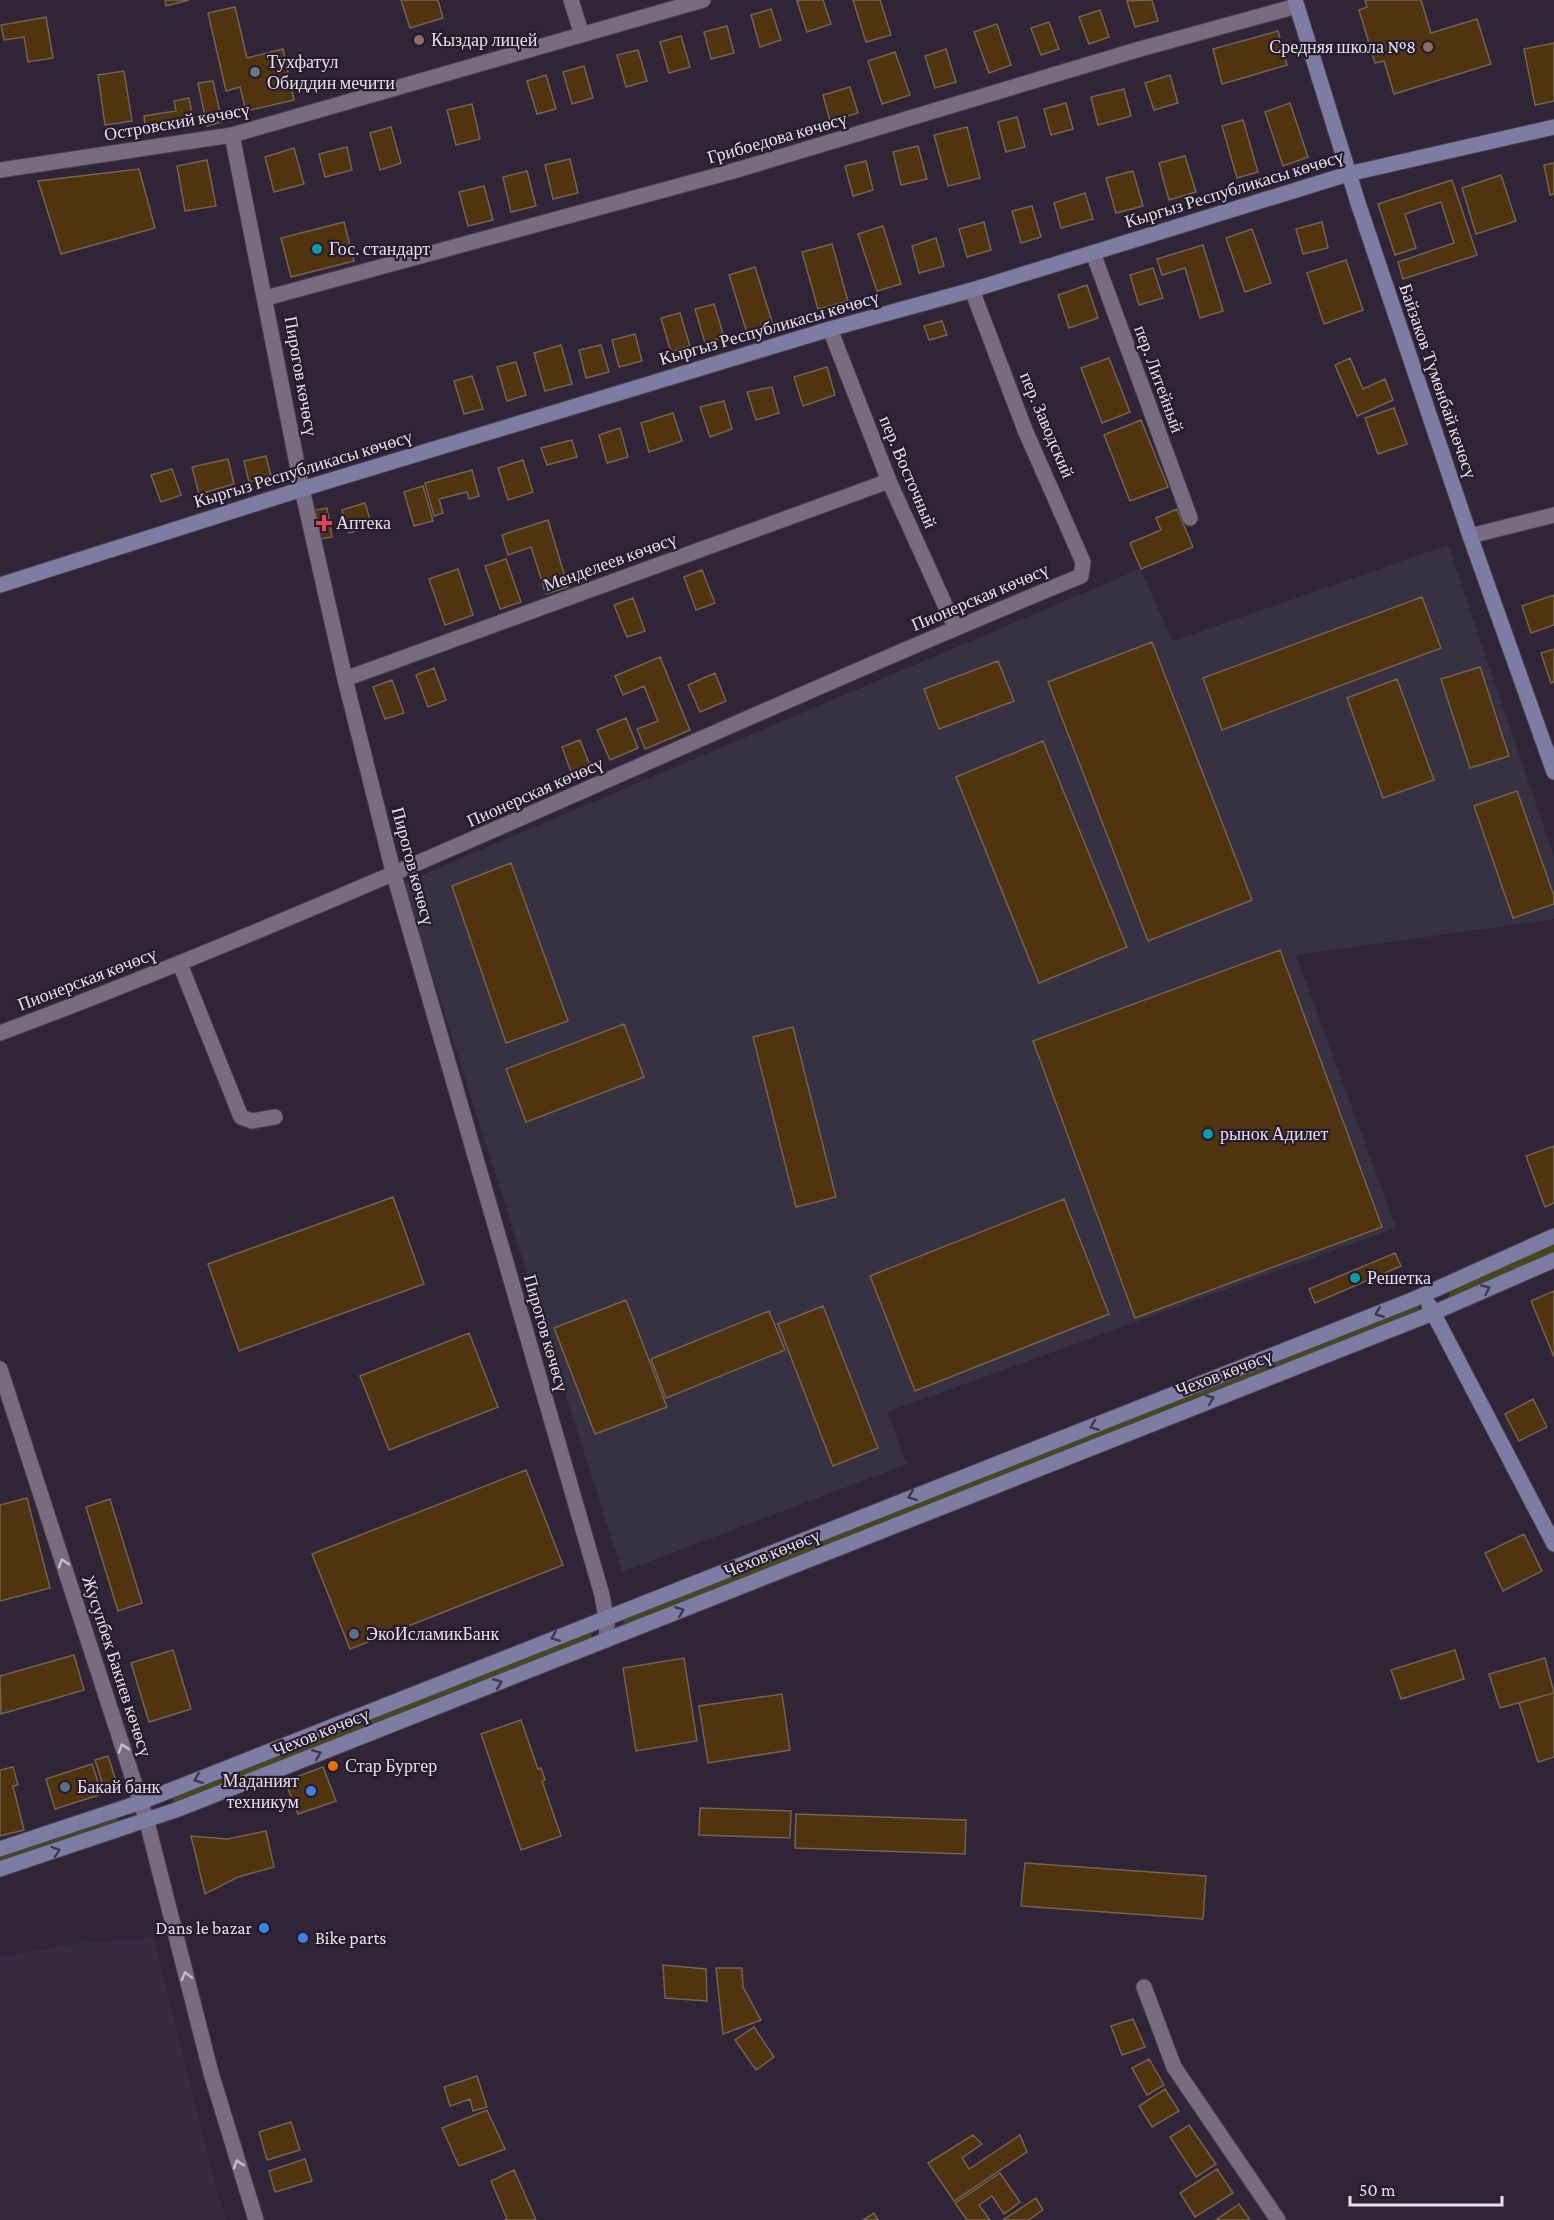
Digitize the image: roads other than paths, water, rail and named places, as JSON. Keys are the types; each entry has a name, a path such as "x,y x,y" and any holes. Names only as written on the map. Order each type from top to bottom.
{"street":[{"path":"571,0 582,35"},
{"name":"Островский көчөсү","path":"0,170 232,135 703,0"},
{"name":"Байзаков Түмөнбай көчөсү","path":"1296,3 1348,174 1470,536 1554,772"},
{"name":"Грибоедова көчөсү","path":"266,298 730,172 1296,3"},
{"name":"Кыргыз Республикасы көчөсү","path":"0,585 302,489 830,329 972,290 1348,174 1554,127"},
{"name":"Пирогов көчөсү","path":"232,135 302,489 345,679 394,875 602,1595 618,1612"},
{"name":"пер. Литейный","path":"1093,253 1190,518"},
{"name":"пер. Заводский","path":"972,290 1025,430 1083,562 1081,576"},
{"name":"пер. Восточный","path":"830,329 889,481 955,627"},
{"name":"Менделеев көчөсү","path":"345,679 889,481"},
{"path":"1470,536 1554,515"},
{"name":"Пионерская көчөсү","path":"0,1033 180,964 394,875 955,627 1081,576"},
{"path":"180,964 242,1118 252,1121 275,1117"},
{"name":"Чехов көчөсү","path":"0,1849 170,1791 1433,1290 1554,1236"},
{"name":"Чехов көчөсү","path":"0,1869 147,1822 1432,1313 1554,1260"},
{"path":"1433,1290 1429,1301 1432,1313 1554,1544"},
{"name":"Жусупбек Бакиев көчөсү","path":"0,1370 141,1802 211,2073 256,2220"},
{"path":"602,1595 606,1604 619,1608 614,1625 622,1631 629,1631"},
{"path":"599,1642 618,1612"},
{"path":"586,1625 600,1630 599,1642"},
{"path":"170,1791 165,1805 176,1810"},
{"path":"120,1809 127,1810 132,1816 129,1827"},
{"path":"1144,1987 1174,2067 1278,2220"}],"place":[{"name":"Кыздар лицей","path":"419,40"},
{"name":"Средняя школа №8","path":"1428,47"},
{"name":"Тухфатул Обиддин мечити","path":"255,72"},
{"name":"Гос. стандарт","path":"317,249"},
{"name":"Аптека","path":"324,523"},
{"name":"рынок Адилет","path":"1208,1134"},
{"name":"Решетка","path":"1355,1278"},
{"name":"ЭкоИсламикБанк","path":"354,1634"},
{"name":"Стар Бургер","path":"333,1766"},
{"name":"Бакай банк","path":"65,1787"},
{"name":"Маданият техникум","path":"311,1791"},
{"name":"Dans le bazar","path":"264,1928"},
{"name":"Bike parts","path":"303,1938"}]}
